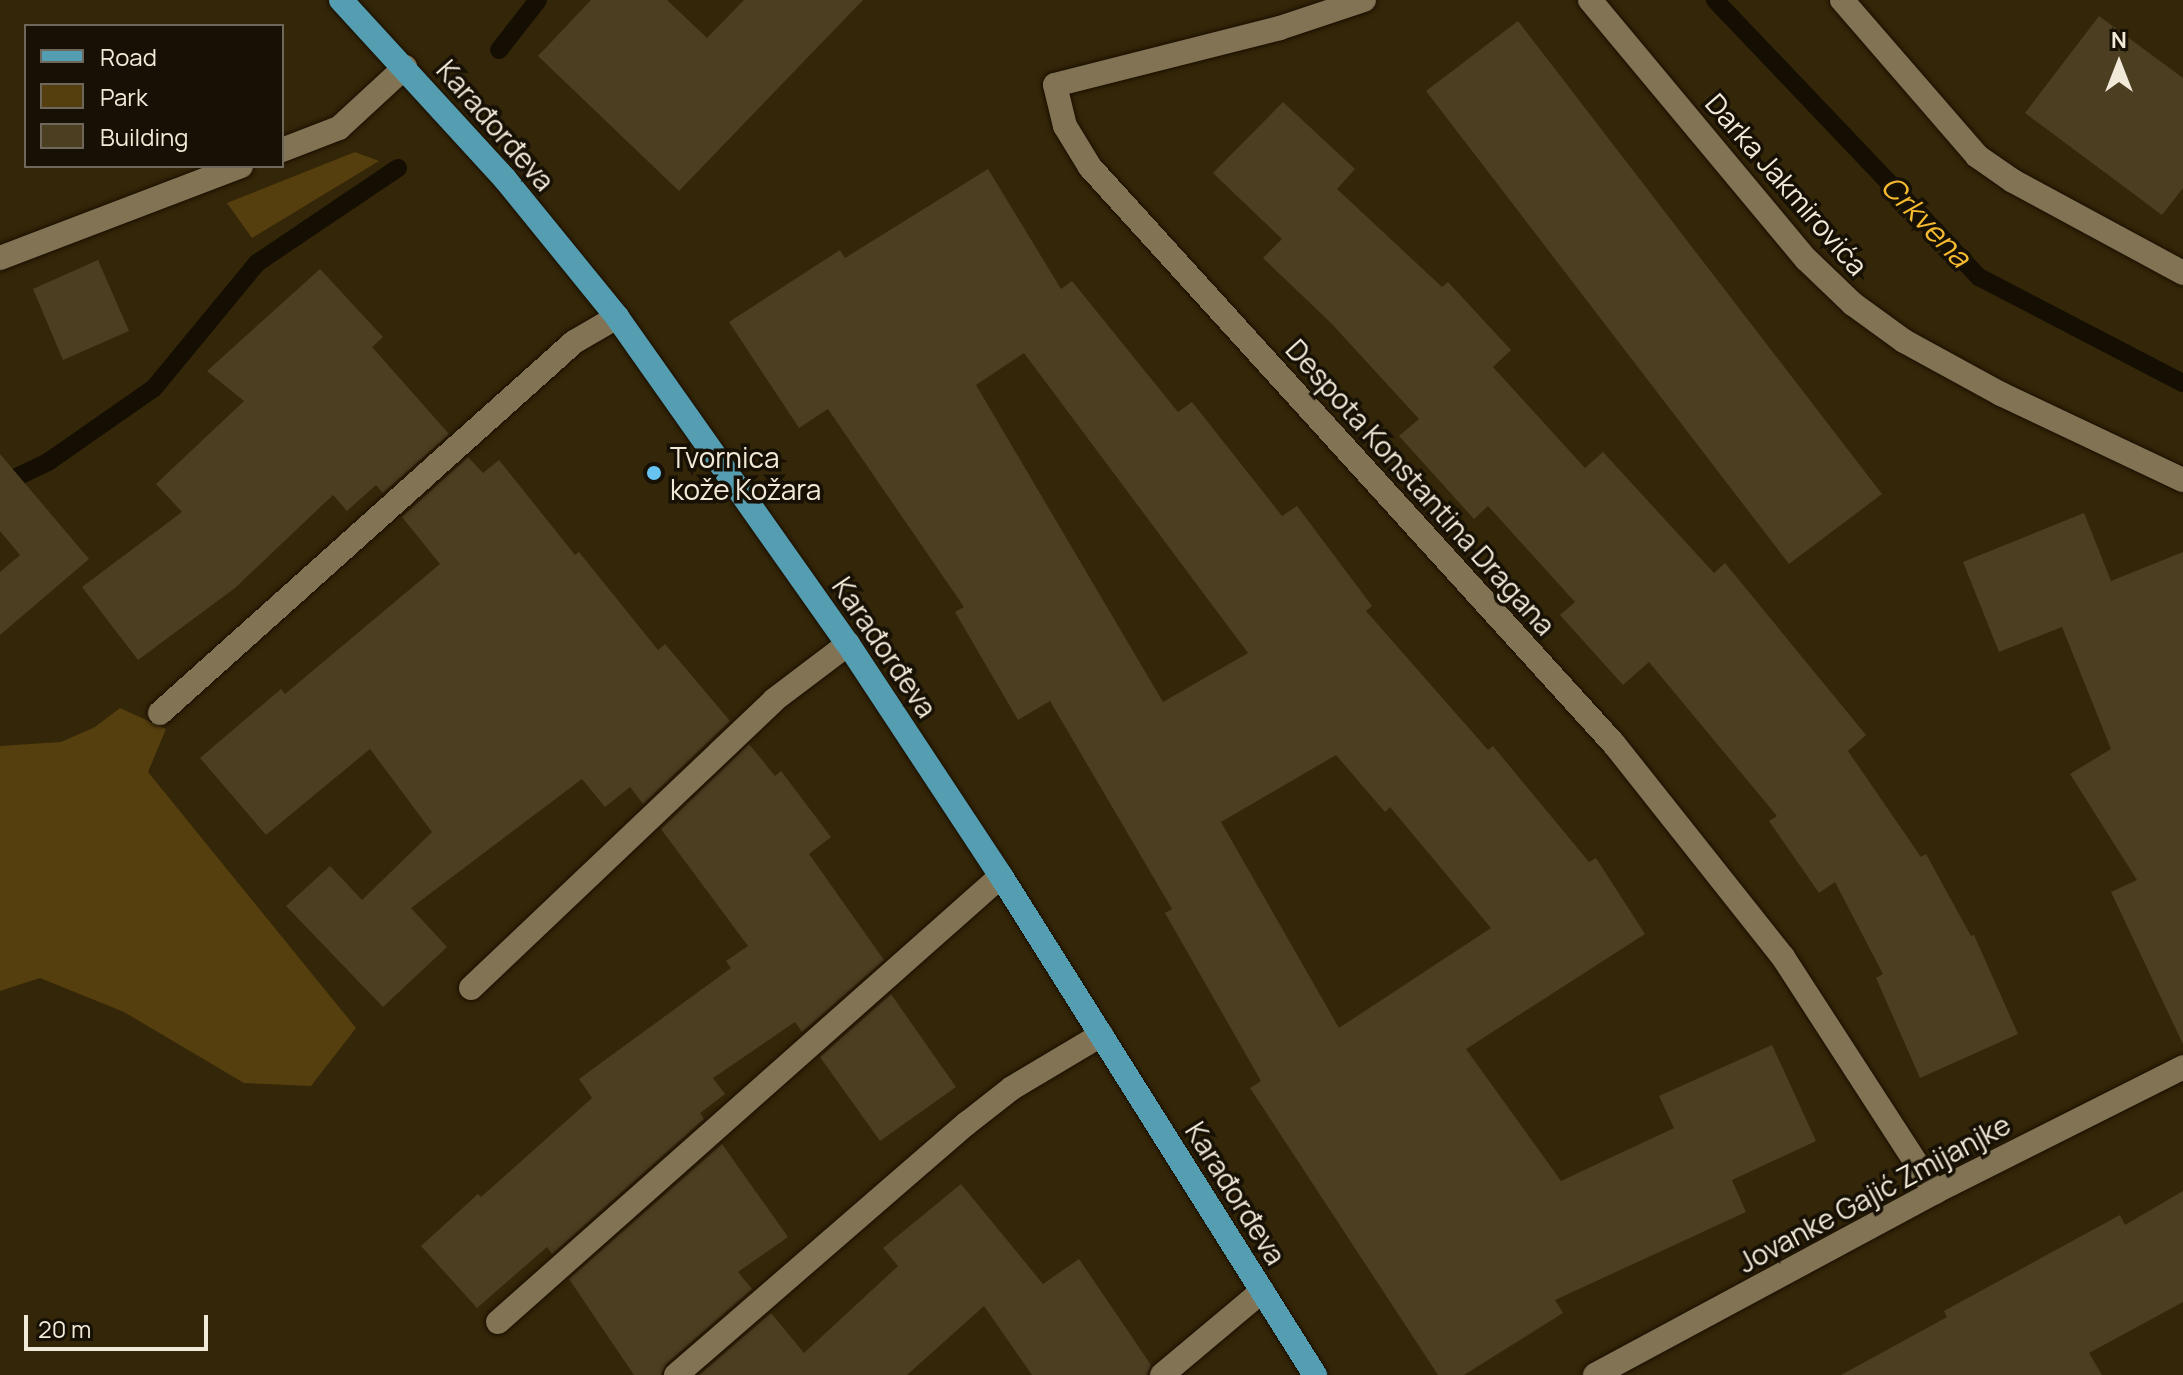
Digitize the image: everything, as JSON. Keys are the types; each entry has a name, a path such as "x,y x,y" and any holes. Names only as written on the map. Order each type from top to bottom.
{"main road":[{"name":"Karađorđeva","path":"341,0 505,179 617,317 848,644 1001,876 1315,1375"}],"street":[{"name":"Despota Konstantina Dragana","path":"1364,0 1280,28 1055,85 1065,126 1090,167 1614,744 1783,957 1935,1192"},
{"name":"Darka Jakmirovića","path":"1590,0 1806,259 1853,304 1904,341 2001,394 2183,480"},
{"path":"1842,0 1977,156 2013,181 2183,273"},
{"path":"284,149 339,128 405,67"},
{"path":"1,255 236,168"},
{"path":"160,713 574,342 617,317"},
{"path":"471,988 774,700 848,644"},
{"path":"498,1322 1001,876"},
{"path":"676,1375 966,1124 1012,1088 1101,1035"},
{"name":"Jovanke Gajić Zmijanjke","path":"1595,1375 1935,1192 2183,1067"},
{"path":"1162,1375 1262,1291"}],"green space":[{"path":"355,152 379,161 252,238 227,203"},
{"path":"120,708 166,729 148,772 356,1028 311,1086 244,1083 124,1012 40,978 0,991 0,746 61,742 95,727"}],"building":[{"path":"591,0 667,0 707,38 744,0 863,0 679,191 538,56"},
{"path":"2099,16 2183,78 2183,188 2162,215 2025,113"},
{"path":"1518,21 1882,494 1789,564 1426,91"},
{"path":"1283,102 1355,169 1337,189 1442,287 1448,282 1511,350 1493,367 1585,468 1603,452 1714,573 1725,563 1866,735 1848,751 1921,857 1926,854 1971,936 1974,935 2018,1034 1920,1078 1876,978 1883,974 1835,882 1819,893 1769,821 1777,816 1649,662 1623,685 1560,615 1575,602 1488,506 1474,519 1399,436 1419,419 1331,323 1263,258 1282,239 1213,173"},
{"path":"988,169 1061,289 1072,281 1178,412 1192,402 1282,516 1297,506 1372,606 1366,611 1488,750 1493,746 1589,862 1596,858 1645,934 1466,1049 1561,1181 1674,1128 1659,1096 1772,1045 1816,1141 1732,1180 1746,1212 1555,1300 1563,1313 1464,1375 1438,1375 1250,1088 1261,1081 1165,913 1172,909 1050,701 1018,720 955,612 964,607 828,409 799,428 729,322 840,250 845,258","holes":["1024,353 1248,653 1163,702 976,385","1336,755 1385,812 1390,807 1491,928 1339,1028 1221,822"]},
{"path":"98,260 129,331 63,360 33,289"},
{"path":"320,269 383,337 372,347 449,434 383,493 376,485 347,511 333,495 235,588 138,660 82,587 182,512 156,484 244,401 207,371"},
{"path":"0,454 89,559 0,635 0,572 20,555 0,531"},
{"path":"468,457 483,473 499,460 575,555 579,552 658,650 665,644 730,721 643,804 630,787 605,807 582,779 411,908 447,947 383,1007 286,906 330,866 362,900 432,832 370,749 266,835 200,758 281,689 285,694 440,564 402,517"},
{"path":"2084,513 2111,581 2183,552 2183,1044 2111,892 2137,880 2070,774 2111,749 2062,627 1999,652 1963,562"},
{"path":"749,744 775,776 781,771 831,837 809,854 884,960 802,1032 795,1022 713,1078 725,1094 700,1113 704,1119 552,1254 547,1247 477,1308 421,1246 592,1098 579,1079 731,968 726,961 748,946 661,829"},
{"path":"891,994 956,1087 880,1141 820,1057"},
{"path":"722,1144 788,1237 738,1272 752,1289 666,1364 661,1375 634,1375 569,1279"},
{"path":"961,1184 1043,1284 1079,1259 1151,1365 1147,1375 1032,1375 984,1306 907,1375 699,1375 771,1313 804,1353 898,1266 883,1248"},
{"path":"2183,1191 2183,1302 2089,1353 2102,1375 1841,1375 1947,1317 1944,1311 2120,1215 2125,1225"}],"waterway":[{"path":"499,50 538,0"},
{"name":"Crkvena","path":"1715,0 1979,277 2183,383"},
{"path":"0,485 48,462 154,388 257,263 398,168"}],"place":[{"name":"Tvornica kože Kožara","path":"654,473"}]}
